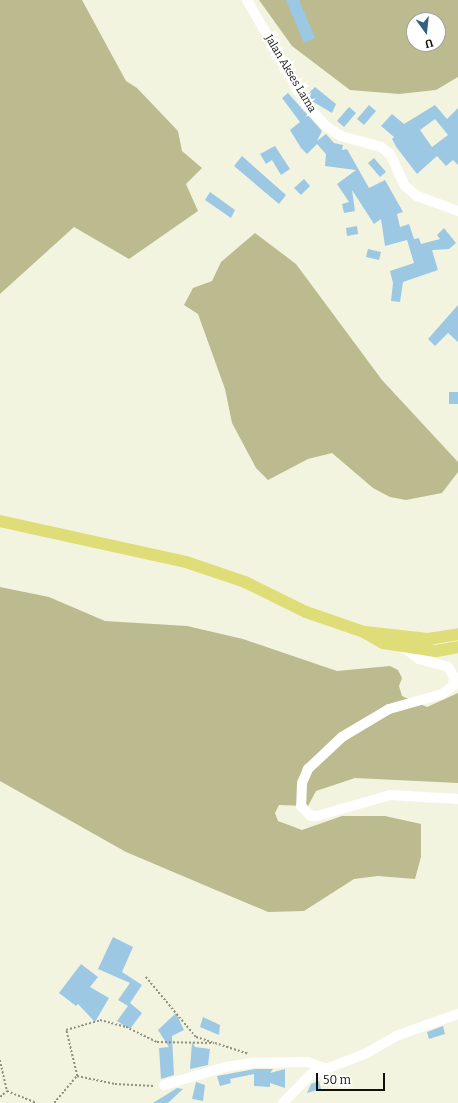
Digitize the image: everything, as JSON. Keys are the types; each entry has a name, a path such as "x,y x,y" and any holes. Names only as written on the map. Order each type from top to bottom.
{"main road":[{"path":"0,521 186,562 245,582 306,612 364,632 383,643 436,651 458,647"},
{"path":"364,632 428,640 458,634"}],"street":[{"name":"Jalan Akses Lama","path":"246,0 307,105 326,126 341,136 381,147 390,154 405,186 417,196 458,211"},
{"path":"403,647 419,659 448,667 454,677 453,686 442,694 389,709 342,737 308,769 302,783 301,806 311,816 317,816 390,795 458,799"},
{"path":"283,1103 302,1080 324,1068 458,1014"},
{"path":"164,1085 225,1067 255,1063 307,1062 324,1068"}],"path":[{"path":"146,977 196,1037 254,1056"},
{"path":"77,1076 66,1030 100,1020 126,1027 157,1042 214,1043"},
{"path":"0,1060 7,1091"},
{"path":"77,1076 115,1084 164,1085"},
{"path":"54,1103 77,1076"},
{"path":"0,1097 7,1091"},
{"path":"7,1091 36,1103"}],"green space":[{"path":"0,0 82,0 126,81 137,88 178,131 182,151 202,168 186,184 198,211 129,259 74,227 0,294"},
{"path":"259,0 458,0 458,77 436,90 399,94 350,90 292,46"},
{"path":"255,233 296,264 382,380 458,462 458,472 442,493 406,500 390,497 373,488 332,453 308,459 268,480 256,468 232,423 225,389 198,314 184,305 193,288 212,281 221,262"},
{"path":"0,587 49,597 105,621 187,626 243,639 337,671 390,666 398,670 402,678 399,686 402,696 427,707 458,693 458,783 355,778 316,791 308,806 279,805 275,813 278,821 302,830 342,816 385,816 421,824 421,857 415,879 378,876 354,879 304,911 268,912 126,852 0,781"}],"building":[{"path":"286,0 299,0 315,38 304,43"},
{"path":"315,87 336,104 332,113 312,101 308,94"},
{"path":"288,93 322,131 317,141 326,134 334,143 343,145 342,150 347,149 369,188 385,180 403,212 397,214 400,227 409,224 414,239 419,238 421,244 440,239 437,235 444,228 456,243 449,249 432,250 438,270 403,282 400,302 391,301 393,283 390,271 414,263 407,240 385,246 381,219 374,224 352,190 355,211 344,213 342,204 349,202 337,184 356,170 325,166 326,154 317,144 307,154 301,148 290,130 300,122 282,98"},
{"path":"369,105 376,111 364,125 357,119"},
{"path":"435,105 447,119 458,108 458,165 453,160 446,166 437,156 417,174 397,148 392,139 394,137 381,126 392,114 404,124","holes":["435,119 448,135 432,147 420,130"]},
{"path":"349,107 356,113 344,127 337,121"},
{"path":"275,146 290,169 281,175 272,160 266,164 260,154"},
{"path":"242,156 286,195 279,204 234,166"},
{"path":"374,158 386,172 380,177 368,163"},
{"path":"304,179 310,186 301,195 294,188"},
{"path":"210,192 235,210 231,218 205,200"},
{"path":"357,226 358,234 347,236 346,228"},
{"path":"368,249 381,252 379,260 366,257"},
{"path":"458,305 458,342 448,333 435,346 428,339"},
{"path":"449,392 458,392 458,404 449,404"},
{"path":"113,937 133,947 122,972 142,985 130,1003 142,1013 130,1029 117,1021 128,1006 118,1000 130,983 98,969"},
{"path":"81,964 98,977 90,987 109,998 95,1022 78,1004 76,1006 59,993"},
{"path":"176,1013 184,1030 172,1036 174,1075 161,1079 159,1048 169,1047 158,1030"},
{"path":"203,1017 220,1025 219,1035 200,1027"},
{"path":"443,1026 445,1034 429,1039 427,1032"},
{"path":"192,1042 195,1047 210,1049 208,1065 190,1069"},
{"path":"255,1069 273,1069 270,1073 285,1069 285,1088 270,1083 270,1087 254,1086 254,1074 230,1079 231,1083 220,1086 217,1076"},
{"path":"319,1081 321,1089 307,1093 311,1084"},
{"path":"196,1082 205,1085 203,1101 192,1099"},
{"path":"177,1088 183,1089 168,1103 153,1103"}]}
